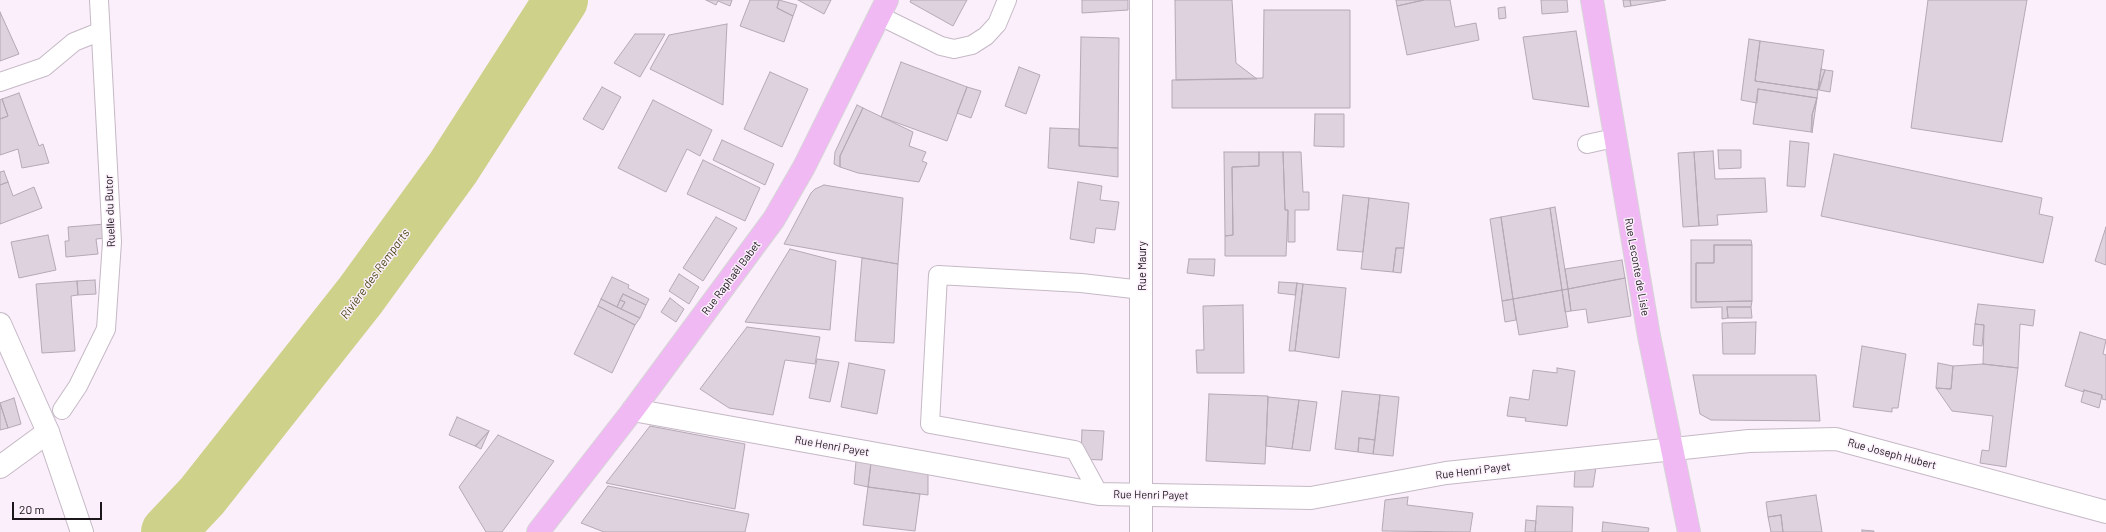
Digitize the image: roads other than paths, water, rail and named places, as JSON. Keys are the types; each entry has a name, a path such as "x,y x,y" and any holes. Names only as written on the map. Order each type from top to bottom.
{"main road":[{"name":"Rue Leconte de Lisle","path":"1592,0 1614,138 1649,336 1674,449 1689,532"},
{"name":"Rue Raphaël Babet","path":"538,532 633,410 774,219 804,167 883,8"}],"street":[{"name":"Rue Maury","path":"1141,0 1142,532"},
{"path":"0,324 48,432 82,532"},
{"name":"Rue Henri Payet","path":"633,410 1099,494 1311,498 1446,474 1674,449"},
{"path":"0,468 48,432"},
{"name":"Rue Joseph Hubert","path":"1674,449 1748,441 1836,439 2106,512"}],"lane":[{"name":"Ruelle du Butor","path":"62,410 78,386 106,329 112,242 99,32 99,0"},
{"path":"883,8 941,46 954,49 972,45 986,36 997,24 1007,0"},
{"path":"0,82 44,67 74,42 99,32"},
{"path":"1587,144 1614,138"},
{"path":"1099,494 1075,450 930,424 938,275 1081,283 1142,290"}],"waterway":[{"name":"Rivière des Remparts","path":"168,532 202,496 360,296 453,168 561,0"}]}
